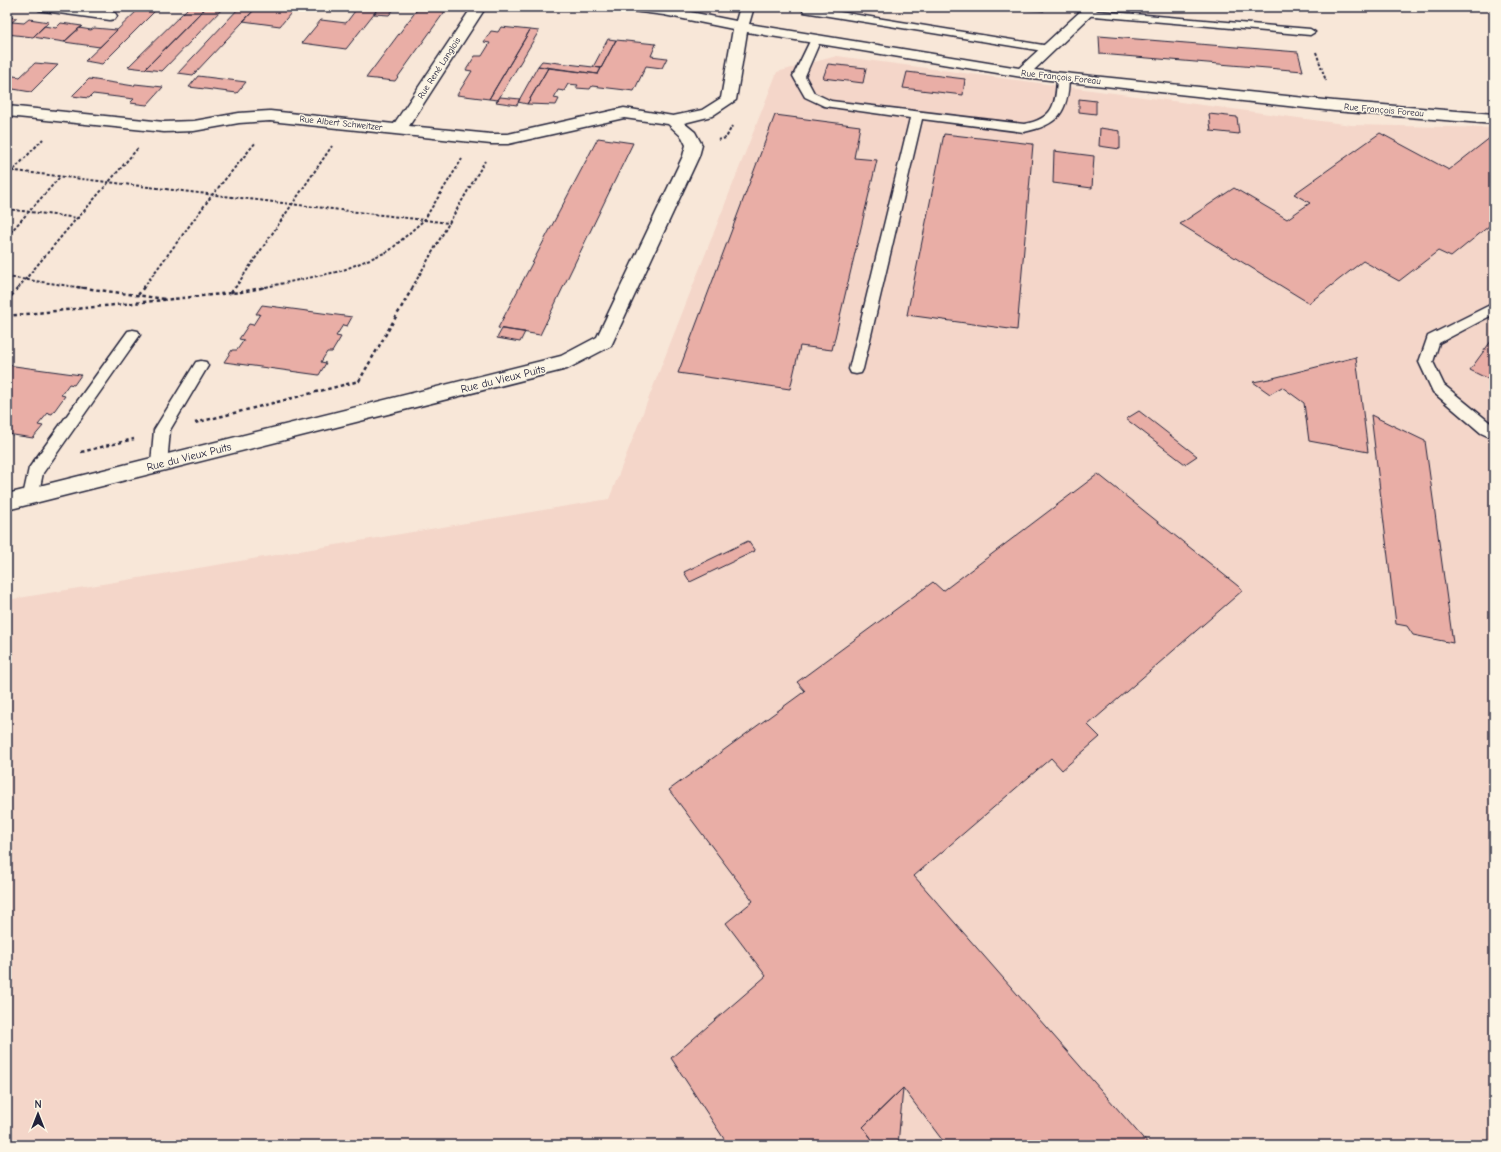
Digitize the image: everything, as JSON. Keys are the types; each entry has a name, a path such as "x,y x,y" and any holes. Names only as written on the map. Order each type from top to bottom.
{"street":[{"name":"Rue René Langlois","path":"399,129 479,7"},
{"name":"Rue François Foreau","path":"632,7 664,11 816,39 1022,73 1334,106 1494,119"},
{"path":"673,122 707,113 728,100 741,26 747,7"},
{"path":"54,8 110,16"},
{"path":"1022,73 1090,10"},
{"name":"Rue Albert Schweitzer","path":"7,110 157,127 194,126 239,118 276,117 491,140 508,140 624,113 650,116 673,122"},
{"name":"Rue du Vieux Puits","path":"7,502 567,362 604,341 691,156 694,145 689,135 673,122"}],"lane":[{"path":"808,10 1049,49"},
{"path":"1090,10 1310,32"},
{"path":"816,39 800,76 809,95 828,104 1024,128 1039,126 1051,118 1063,99 1063,78"},
{"path":"856,369 917,114"},
{"path":"1494,308 1433,340 1426,362 1438,388 1486,429 1494,433"},
{"path":"31,496 35,472 133,335"},
{"path":"159,464 162,432 201,366"}],"path":[{"path":"1310,32 1334,106"},
{"path":"7,177 64,117"},
{"path":"138,295 213,194 276,117"},
{"path":"231,293 347,124"},
{"path":"7,301 157,127"},
{"path":"7,316 231,293 341,271 389,251 424,220 470,146 491,140 491,151 359,381 43,462"},
{"path":"7,170 449,222"},
{"path":"7,236 61,176"},
{"path":"7,209 78,218"},
{"path":"7,277 170,300"}],"shaded area":[{"path":"837,56 1351,125 1494,128 1494,1145 7,1145 7,600 609,499 777,72"}],"building":[{"path":"141,7 159,7 102,64 85,61"},
{"path":"189,7 206,7 145,69 128,67"},
{"path":"206,7 224,7 162,71 145,69"},
{"path":"240,7 257,7 193,75 178,73"},
{"path":"257,7 296,7 280,26 243,21"},
{"path":"321,7 379,7 346,49 302,43 321,20 346,23 355,11"},
{"path":"379,7 396,7 389,15 374,14"},
{"path":"419,7 448,7 395,81 366,78"},
{"path":"999,7 1044,7 1044,11"},
{"path":"7,17 17,18 7,26"},
{"path":"29,19 49,22 33,37 7,34 7,26 12,22 24,23"},
{"path":"61,23 82,26 64,42 33,37 44,26 56,28"},
{"path":"501,27 530,30 489,99 457,95 472,71 466,70 475,56 482,56 490,43 484,42 491,31 498,32"},
{"path":"79,28 91,30 94,28 117,30 100,47 64,42"},
{"path":"530,30 539,31 498,100 489,99"},
{"path":"1099,36 1298,52 1303,71 1100,54"},
{"path":"608,39 616,40 601,68 593,67"},
{"path":"616,40 656,44 651,56 667,58 662,68 646,66 634,91 592,86 590,89 576,88 578,85 568,84 564,91 558,90 554,98 559,99 556,105 527,104 548,68 598,74"},
{"path":"542,61 601,68 598,74 538,66"},
{"path":"35,63 58,65 31,92 7,88 7,75 20,77"},
{"path":"828,64 866,68 863,83 823,78"},
{"path":"538,66 548,68 527,104 518,102"},
{"path":"907,72 965,79 963,95 903,88"},
{"path":"198,76 246,82 237,93 189,87"},
{"path":"89,79 134,86 135,84 163,87 147,105 130,103 134,99 93,94 89,98 72,96"},
{"path":"500,97 520,99 517,105 496,102"},
{"path":"1079,99 1096,101 1096,114 1079,112"},
{"path":"1209,114 1237,117 1239,134 1211,131"},
{"path":"775,115 860,126 854,158 877,160 832,350 800,346 790,389 678,373"},
{"path":"1100,128 1120,131 1120,149 1099,146"},
{"path":"1380,133 1449,170 1491,137 1494,139 1494,222 1451,257 1438,251 1399,281 1363,261 1309,303 1180,224 1234,188 1287,219 1310,203 1294,194"},
{"path":"944,134 1033,144 1017,330 907,315"},
{"path":"598,138 633,143 540,335 498,328"},
{"path":"1054,151 1094,156 1092,188 1053,183"},
{"path":"262,305 352,317 347,326 343,325 336,336 341,337 332,352 327,352 321,362 326,363 319,375 224,362 232,350 237,350 244,340 239,339 249,324 253,325 260,314 256,314"},
{"path":"502,329 525,332 520,342 497,338"},
{"path":"1494,337 1494,382 1470,370"},
{"path":"1356,357 1368,452 1309,441 1304,403 1282,387 1270,394 1253,382 1269,379"},
{"path":"7,365 81,375 74,385 69,384 61,395 65,396 52,414 48,413 38,425 43,426 33,438 7,434"},
{"path":"1139,411 1197,456 1185,464 1126,419"},
{"path":"1371,415 1425,441 1453,643 1413,635 1407,626 1396,624"},
{"path":"1098,474 1243,590 1088,725 1100,737 1062,770 1051,758 914,876 1149,1145 946,1145 903,1088 863,1127 876,1145 728,1145 671,1058 766,976 726,923 753,901 669,790 805,691 797,682 933,582 943,591"},
{"path":"748,541 755,551 690,582 684,572"},
{"path":"903,1088 898,1145 876,1145 863,1127"}]}
